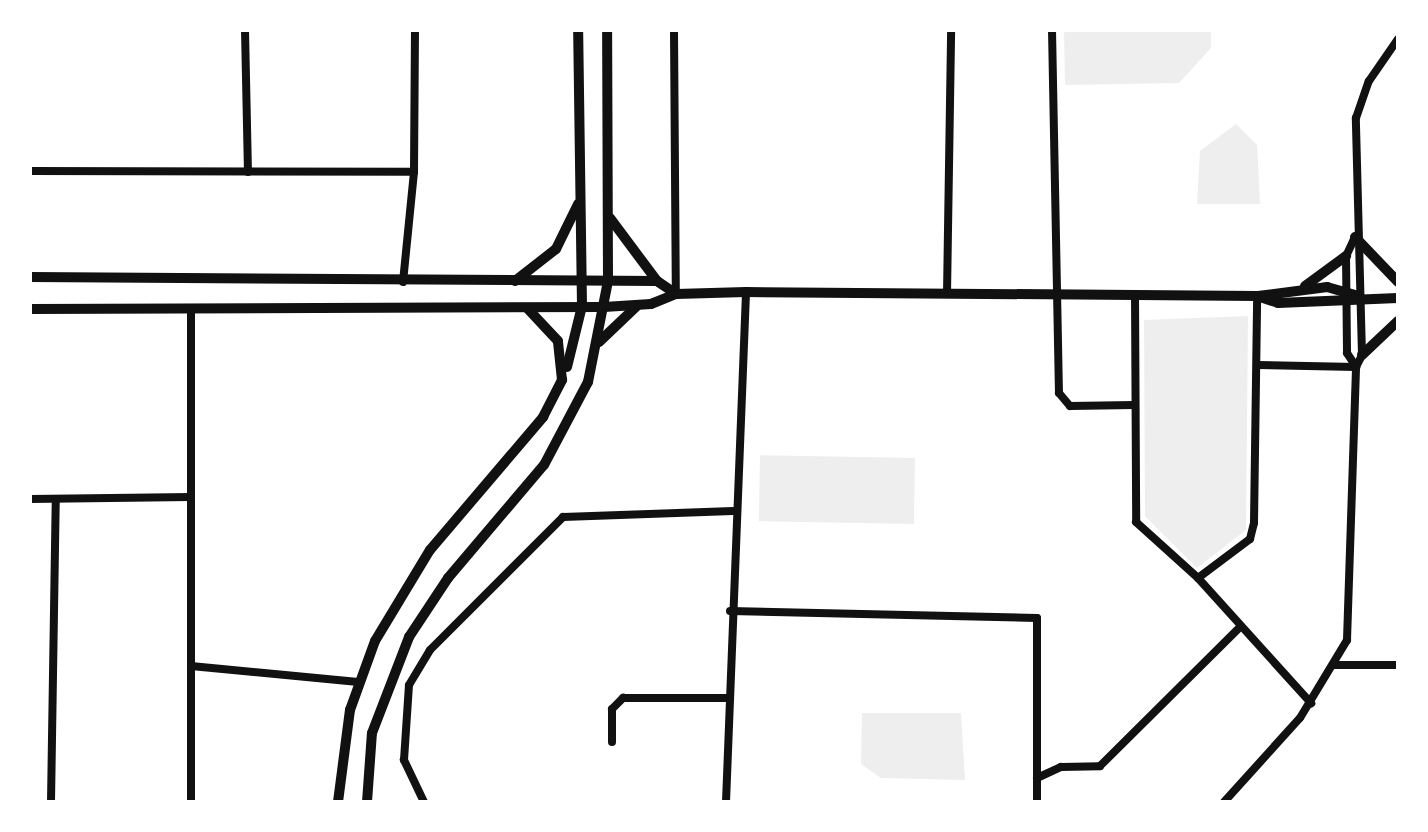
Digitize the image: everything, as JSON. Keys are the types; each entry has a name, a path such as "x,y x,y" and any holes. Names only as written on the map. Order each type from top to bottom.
{"main road":[{"path":"338,802 358,682 374,640 430,550 543,418 562,380 582,306 578,30"},
{"path":"367,802 372,733 409,637 448,578 566,432 598,343 608,280 610,218 606,30"},
{"path":"515,282 565,237 582,178"},
{"path":"610,218 657,281 676,294"},
{"path":"1355,237 1398,282"},
{"path":"1304,287 1346,256"},
{"path":"30,277 657,281"},
{"path":"30,308 604,307 639,304 676,294 746,292 1258,296 1304,287 1347,296 1398,298"},
{"path":"1258,296 1278,303 1347,296"},
{"path":"598,343 639,304"},
{"path":"527,308 558,341 562,380"},
{"path":"1362,354 1398,322"}],"street":[{"path":"245,30 248,172"},
{"path":"403,282 414,172 415,30"},
{"path":"674,30 676,294"},
{"path":"946,294 951,30"},
{"path":"1052,30 1058,393 1070,406 1134,406"},
{"path":"1224,802 1311,703 1348,640 1356,367 1362,354 1362,297 1355,237 1356,118 1369,81 1398,39"},
{"path":"30,171 414,172"},
{"path":"1355,237 1346,256 1347,352 1356,367"},
{"path":"726,802 733,511 746,292"},
{"path":"1135,294 1136,522 1198,578 1238,628 1311,703"},
{"path":"1198,578 1250,538 1258,296"},
{"path":"191,308 191,802"},
{"path":"1257,365 1356,367"},
{"path":"30,499 191,497"},
{"path":"51,802 56,499"},
{"path":"424,802 404,760 408,684 430,650 563,517 733,511"},
{"path":"730,610 1036,618 1037,802"},
{"path":"1038,778 1060,767 1100,766 1238,628"},
{"path":"1333,665 1398,664"},
{"path":"191,666 358,682"},
{"path":"612,742 612,709 622,698 727,698"}],"shaded area":[{"path":"1064,30 1211,30 1211,48 1179,83 1065,85"},
{"path":"1236,124 1257,145 1260,204 1197,204 1200,151"},
{"path":"1248,316 1246,530 1197,568 1145,516 1144,320"},
{"path":"760,455 915,458 914,524 759,521"},
{"path":"862,713 961,713 965,780 881,778 861,764"}]}
